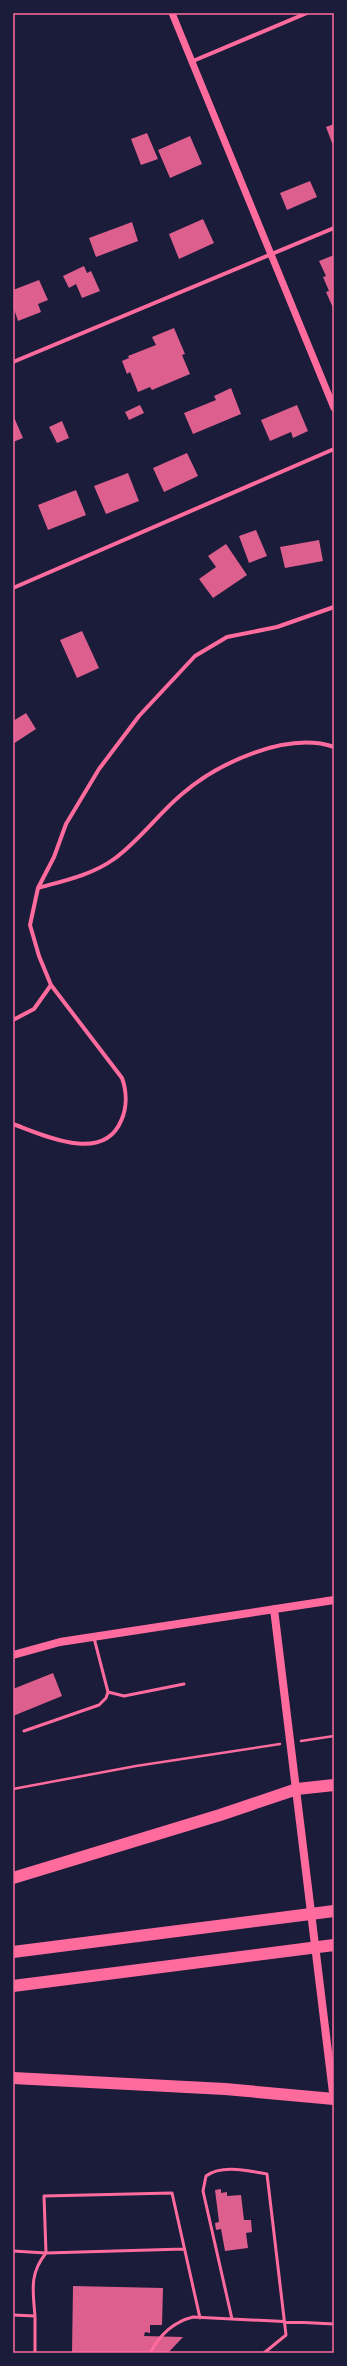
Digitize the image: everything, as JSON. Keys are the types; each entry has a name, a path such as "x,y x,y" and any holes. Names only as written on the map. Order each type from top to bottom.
{"highway":[{"path":"13,1878 212,1818 297,1789 334,1785"},
{"path":"13,1952 334,1911"},
{"path":"13,1986 334,1945"},
{"path":"13,2078 225,2089 334,2100"}],"main road":[{"path":"13,1655 60,1642 93,1636 334,1600"},
{"path":"274,1609 334,2100"}],"street":[{"path":"172,13 193,61 334,408"},
{"path":"193,61 307,13"},
{"path":"13,362 334,228"},
{"path":"13,588 334,449"},
{"path":"13,1124 56,1140 82,1144 94,1142 111,1135 118,1127 124,1113 124,1090 117,1071 97,1047 51,985 39,956 30,925 38,888 54,857 66,824 99,769 139,716 168,683 195,656 227,637 277,627 334,607"},
{"path":"38,888 73,878 112,860 128,848 183,793 225,766 256,753 288,744 309,742 334,746"},
{"path":"13,1020 34,1009 51,985"}],"lane":[{"path":"24,1732 100,1705 106,1698 108,1692 93,1636"},
{"path":"108,1692 124,1696 184,1684"},
{"path":"232,2319 203,2191 203,2182 211,2172 227,2170 267,2174 286,2335 264,2353"},
{"path":"35,2353 33,2280 36,2265 46,2253 44,2196 172,2193 200,2318"},
{"path":"13,2252 46,2253 184,2249"},
{"path":"13,2314 35,2316"},
{"path":"150,2353 159,2340 172,2326 185,2319 232,2319 334,2324"}],"path":[{"path":"13,1789 136,1766 334,1736"}],"building":[{"path":"334,124 334,148 326,127"},
{"path":"147,133 158,159 141,165 131,139"},
{"path":"190,136 202,164 170,178 158,150"},
{"path":"310,181 317,197 287,210 280,193"},
{"path":"203,219 214,243 179,259 169,234"},
{"path":"132,222 138,241 96,257 89,238"},
{"path":"334,255 334,310 326,292 329,291 323,277 326,276 319,261"},
{"path":"84,266 87,273 91,271 100,291 82,298 76,284 69,288 63,276"},
{"path":"39,280 48,300 38,304 41,312 18,321 13,306 13,290"},
{"path":"174,328 185,354 182,355 190,374 152,390 150,387 138,392 130,372 127,374 122,361 129,358 128,356 156,345 152,337"},
{"path":"231,388 241,414 193,434 184,413 216,400 214,396"},
{"path":"140,405 144,413 129,420 125,412"},
{"path":"297,405 308,431 293,438 291,432 270,441 261,420"},
{"path":"13,415 23,438 13,442"},
{"path":"62,421 69,438 57,443 49,427"},
{"path":"187,453 198,476 164,492 153,468"},
{"path":"128,473 139,501 106,514 94,486"},
{"path":"76,490 86,515 48,530 38,505"},
{"path":"256,530 267,556 249,563 239,536"},
{"path":"319,540 323,561 285,568 280,547"},
{"path":"226,544 247,575 213,598 199,579 216,567 208,556"},
{"path":"82,631 99,668 77,678 60,640"},
{"path":"26,713 36,729 13,744 13,721"},
{"path":"53,1673 62,1696 13,1716 13,1689"},
{"path":"221,2189 221,2193 227,2192 227,2196 241,2195 244,2220 251,2220 252,2232 246,2233 248,2248 225,2251 221,2229 216,2230 215,2223 219,2222 215,2190"},
{"path":"73,2286 163,2288 162,2325 150,2325 150,2333 145,2332 144,2336 183,2337 168,2353 72,2353"}]}
